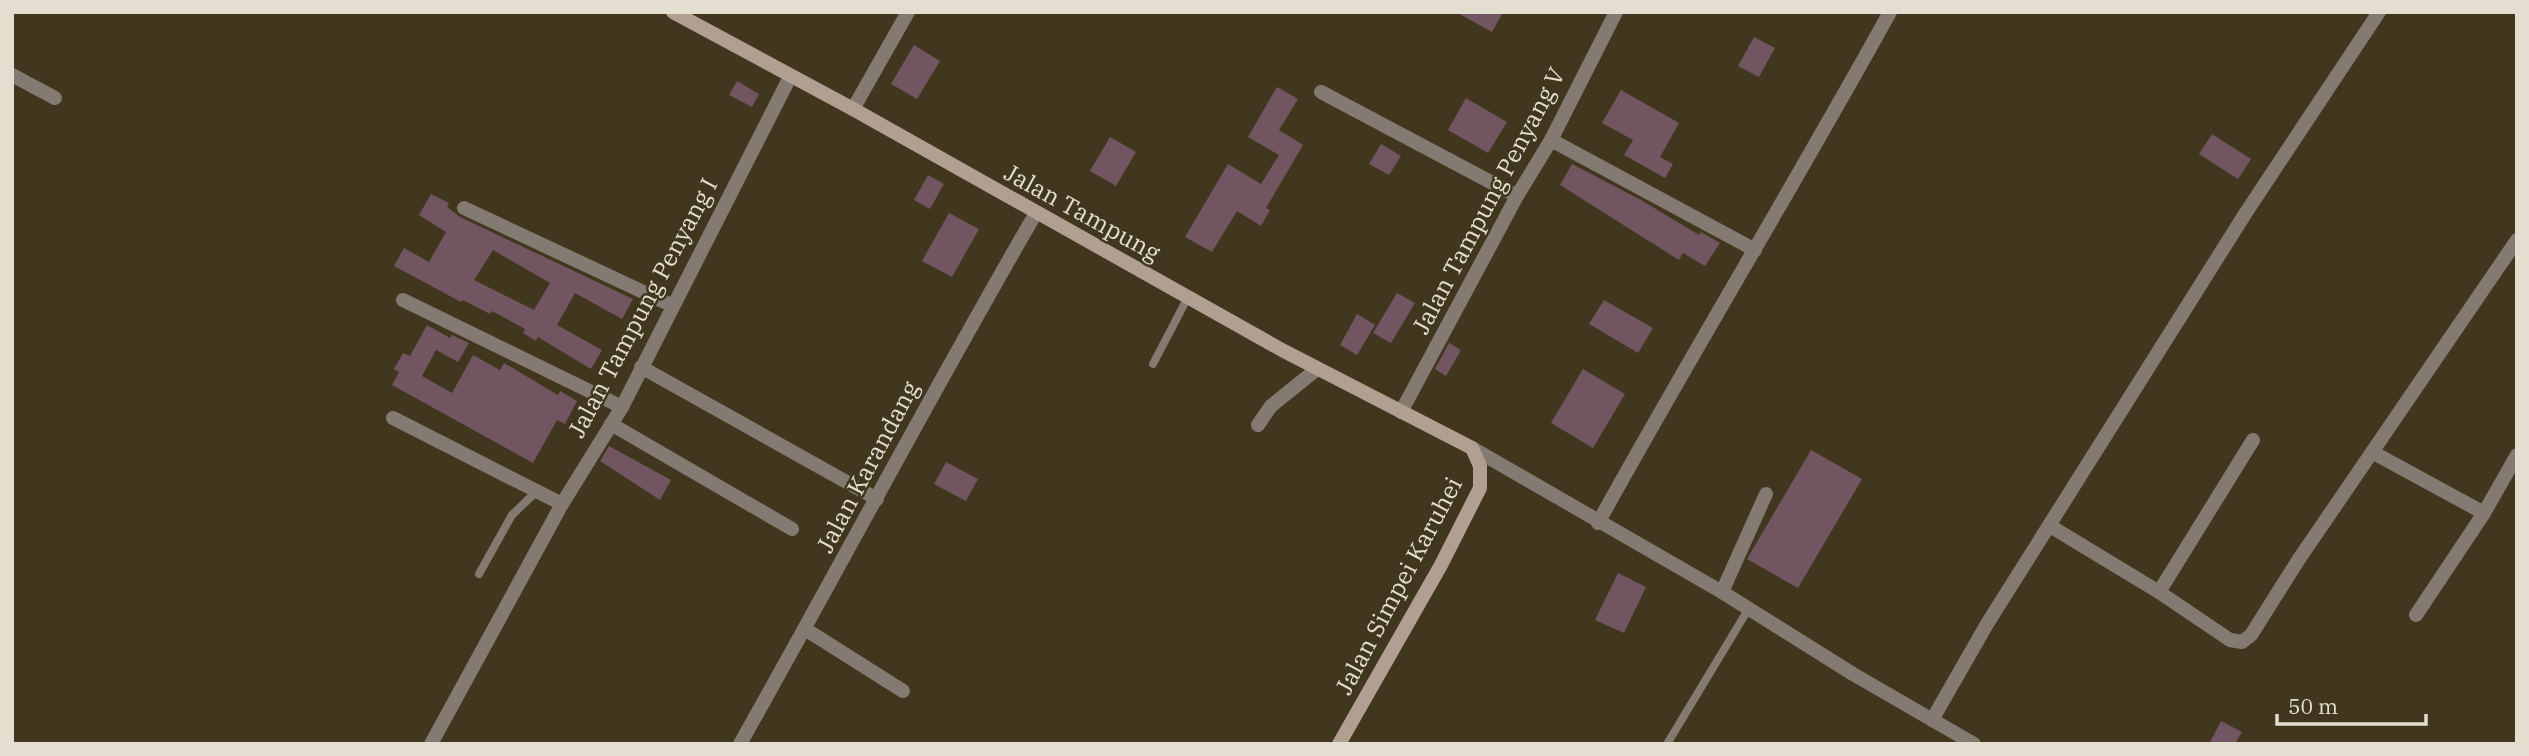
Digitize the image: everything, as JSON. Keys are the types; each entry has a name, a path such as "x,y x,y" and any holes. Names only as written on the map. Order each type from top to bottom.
{"main road":[{"name":"Jalan Tampung","path":"673,12 853,109 1317,369 1472,448"},
{"name":"Jalan Simpei Karuhei","path":"1339,744 1441,565 1480,488 1480,466 1472,448"}],"street":[{"path":"853,109 908,12"},
{"path":"1597,12 1614,16"},
{"path":"1598,523 1696,346 1755,250 1890,12"},
{"path":"1932,720 2245,214 2379,12"},
{"name":"Jalan Tampung Penyang V","path":"1401,412 1517,196 1551,140 1614,16"},
{"path":"12,75 55,98"},
{"name":"Jalan Tampung Penyang I","path":"431,744 562,504 622,407 671,306 790,77"},
{"path":"1321,92 1517,196"},
{"path":"1551,140 1755,250"},
{"path":"464,208 671,306"},
{"name":"Jalan Karandang","path":"740,744 959,346 1036,213"},
{"path":"2050,526 2160,592 2230,640 2242,642 2251,635 2517,240"},
{"path":"403,300 622,407"},
{"path":"641,367 877,499"},
{"path":"1258,425 1271,406 1317,369"},
{"path":"393,418 562,504"},
{"path":"611,424 792,529"},
{"path":"2160,592 2253,440"},
{"path":"1472,448 1598,523 1722,592 1974,744"},
{"path":"2372,452 2484,513"},
{"path":"2416,615 2484,513 2517,455"},
{"path":"1722,592 1766,494"},
{"path":"805,629 903,691"}],"lane":[{"path":"1153,364 1188,298"},
{"path":"479,574 512,515 537,491"},
{"path":"1667,744 1749,608"}],"building":[{"path":"1456,12 1503,12 1492,32"},
{"path":"1754,37 1775,48 1759,77 1738,66"},
{"path":"914,45 940,61 917,99 891,84"},
{"path":"737,81 759,94 752,107 729,95"},
{"path":"1277,87 1298,99 1279,130 1303,145 1266,208 1270,210 1261,226 1237,211 1212,252 1185,237 1228,164 1261,184 1279,155 1248,137"},
{"path":"1621,90 1679,123 1660,157 1673,164 1665,178 1624,155 1633,140 1602,123"},
{"path":"1466,98 1507,122 1488,153 1448,130"},
{"path":"2212,134 2251,159 2238,179 2199,154"},
{"path":"1110,137 1136,152 1116,186 1090,171"},
{"path":"1381,144 1401,156 1389,175 1369,164"},
{"path":"1572,164 1641,200 1699,235 1701,232 1720,243 1705,266 1683,253 1679,260 1560,185"},
{"path":"928,175 944,184 930,209 914,200"},
{"path":"431,194 449,203 447,207 460,217 633,299 622,319 575,293 557,325 602,350 591,369 538,337 536,341 523,333 525,329 492,311 490,314 463,300 461,302 394,266 404,248 429,262 446,232 419,215","holes":["493,250 550,283 534,310 474,280"]},
{"path":"949,213 979,229 952,277 922,261"},
{"path":"1397,293 1415,303 1391,343 1373,333"},
{"path":"1604,300 1653,328 1638,353 1589,324"},
{"path":"1357,314 1375,325 1357,355 1340,345"},
{"path":"427,325 450,338 452,335 469,343 458,362 436,350 422,376 452,393 473,355 500,370 504,363 558,395 560,391 577,401 565,424 557,420 533,463 392,385 399,372 394,369 403,353 410,356"},
{"path":"1449,343 1461,350 1446,376 1435,369"},
{"path":"1583,369 1625,394 1593,448 1551,423"},
{"path":"609,446 671,480 660,500 600,461"},
{"path":"1811,450 1862,479 1798,588 1747,559"},
{"path":"946,462 978,479 966,501 934,484"},
{"path":"1618,573 1646,587 1624,633 1595,620"},
{"path":"2221,721 2242,732 2235,744 2209,744"}]}
